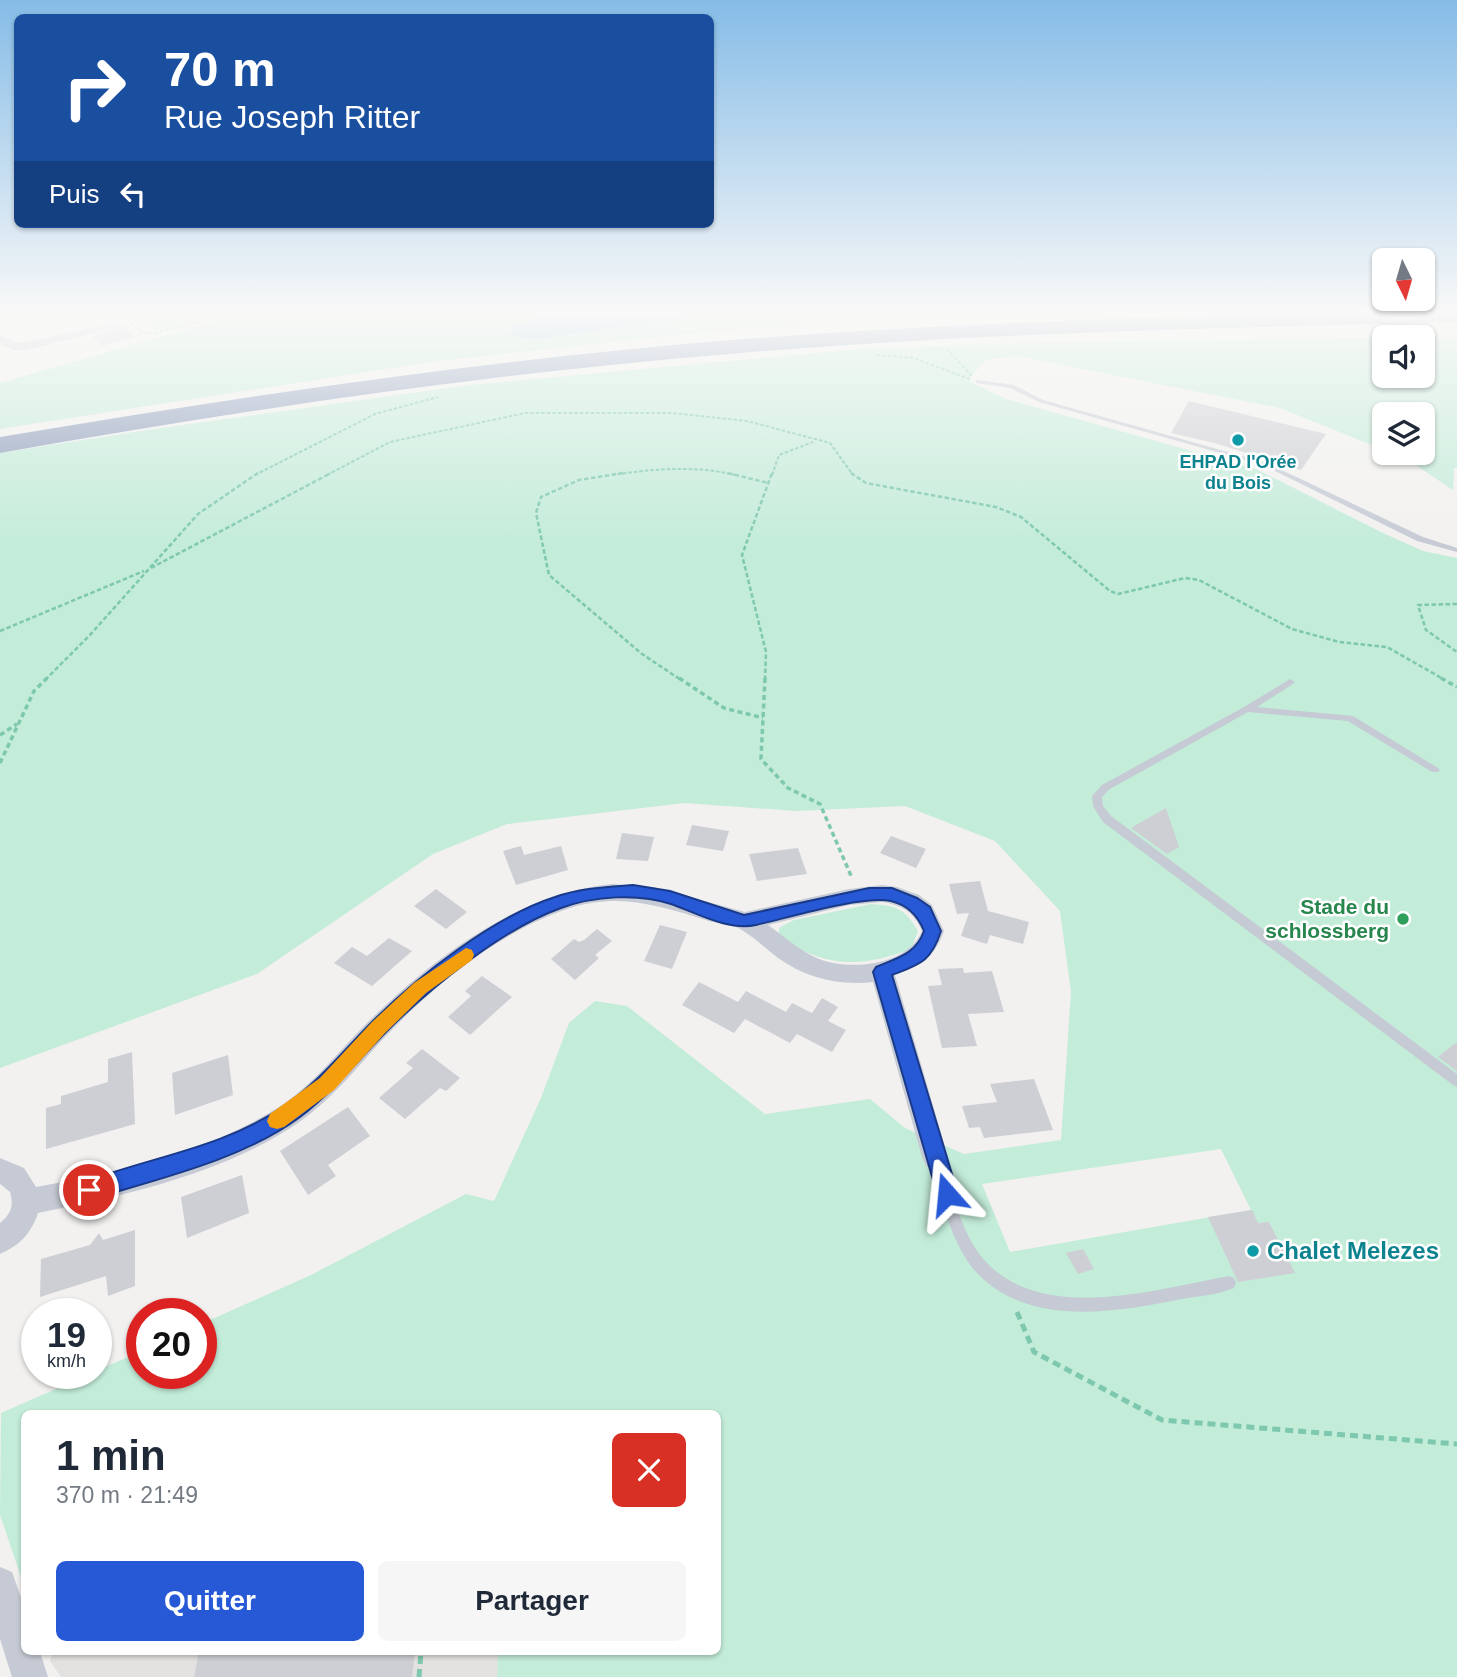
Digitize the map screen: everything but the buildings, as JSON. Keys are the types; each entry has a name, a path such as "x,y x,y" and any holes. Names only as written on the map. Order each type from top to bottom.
{"highway":[{"path":"0,434 287,390"},
{"path":"0,444 142,420 352,390"}],"street":[{"path":"26,1202 89,1190 200,1156 251,1135 290,1113 327,1084 378,1028 420,988 480,945 527,916 558,902 594,894 633,891 670,897 708,912 744,921 798,960 824,970 852,975 882,972 919,956 928,945 933,931 924,912 911,902 892,895 859,895 744,921"},
{"path":"882,972 935,1157"},
{"path":"0,1171 7,1172 21,1183 26,1202 21,1220 0,1240"},
{"path":"0,1584 21,1649"},
{"path":"23,1655 30,1677"}],"lane":[{"path":"1020,390 1041,401 1265,464 1420,539 1457,550"},
{"path":"1290,681 1247,709 1106,787 1097,796 1098,806 1107,820 1457,1081"},
{"path":"1247,709 1350,718 1435,770"},
{"path":"935,1157 966,1242 984,1270 1008,1291 1040,1303 1074,1305 1146,1297 1229,1283"}],"path":[{"path":"0,763 34,691 89,636 198,514 244,481 375,414 439,396"},
{"path":"0,631 147,570 390,442 525,413 672,412 747,421 830,443 854,477 866,483 996,507 1021,517 1110,591 1118,593 1185,578 1199,580 1293,629 1339,642 1387,647 1457,687"},
{"path":"815,441 779,455 741,555 766,652 761,759 788,788 820,804 859,895"},
{"path":"763,718 724,708 642,654 549,575 536,513 541,497 579,480 651,469 711,469 768,483"},
{"path":"1457,604 1418,605 1426,630 1457,652"},
{"path":"0,735 19,723"},
{"path":"1008,1291 1034,1352 1162,1420 1457,1444"},
{"path":"419,1677 421,1655"}],"shaded area":[{"path":"52,1655 498,1655 497,1677 61,1677 50,1661"}],"green space":[{"path":"0,390 249,390 0,429"},
{"path":"431,390 988,390 1006,399 1256,469 1423,551 1457,558 1457,1677 497,1677 498,1655 721,1655 721,1410 21,1410 21,1577 0,1515 1,1413 56,1389 112,1389 112,1364 126,1358 126,1389 217,1389 217,1317 311,1275 466,1194 494,1201 541,1098 569,1023 595,1001 627,1006 765,1114 870,1099 905,1128 964,1154 1061,1140 1071,992 1060,911 995,841 905,806 797,811 684,803 507,824 433,854 257,974 0,1068 0,453","holes":["1221,1149 1251,1210 1010,1252 982,1184"]},
{"path":"1190,390 1457,390 1457,468 1454,468 1453,490 1416,465 1435,465 1435,402 1372,402 1372,445 1280,408"},
{"path":"871,904 894,907 908,917 918,931 911,949 876,960 844,962 812,955 779,937 779,928 794,920"}],"slow traffic":[{"path":"277,1121 327,1084 378,1028 420,988 466,955"}],"place":[{"name":"EHPAD l'Orée du Bois","path":"1238,440"},
{"name":"Stade du schlossberg","path":"1403,919"},
{"name":"Chalet Melezes","path":"1253,1251"}],"route":[{"path":"89,1190 200,1156 251,1135 290,1113 327,1084 378,1028 420,988 480,945 527,916 558,902 594,894 633,891 670,897 708,912 744,921 869,894 892,895 911,902 924,912 933,931 928,945 919,956 882,972 947,1194"}]}
